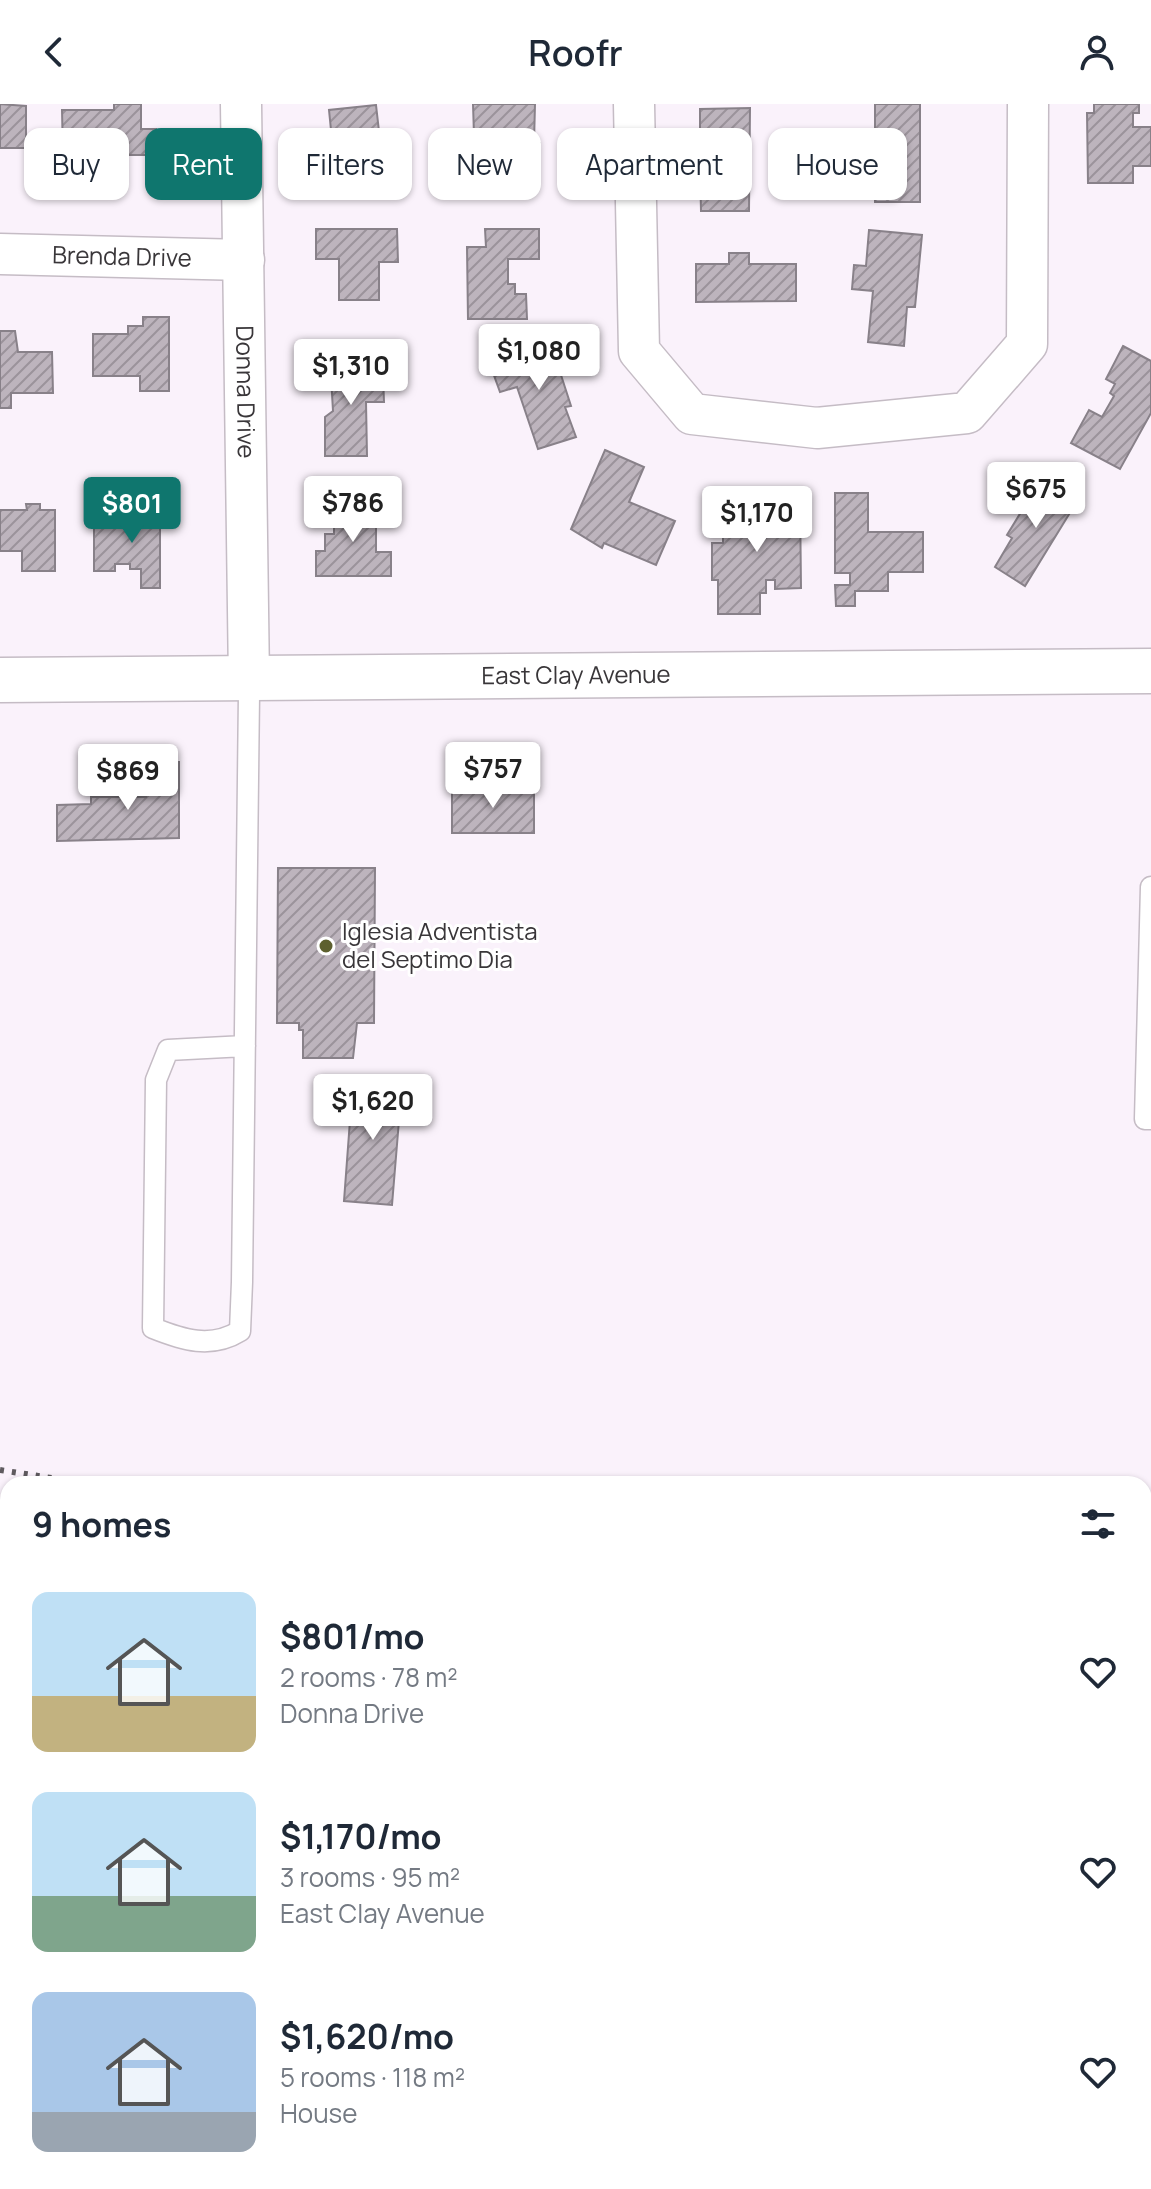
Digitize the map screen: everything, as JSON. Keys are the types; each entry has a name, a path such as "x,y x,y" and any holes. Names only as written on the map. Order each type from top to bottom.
{"street":[{"name":"Donna Drive","path":"241,104 249,681"},
{"path":"634,104 639,351 692,414 817,428 967,413 1027,344 1028,104"},
{"name":"Brenda Drive","path":"0,254 244,260"},
{"name":"East Clay Avenue","path":"0,680 249,681 1151,671"}],"lane":[{"path":"245,1046 168,1050 156,1080 153,1328 186,1341 224,1341 240,1331 245,1046 249,681"},
{"path":"1151,887 1145,1119 1151,1119"}],"building":[{"path":"0,104 26,106 24,148 0,148"},
{"path":"114,104 141,104 145,155 129,155 129,128 62,128 62,110 114,110"},
{"path":"473,104 535,104 534,128 474,128"},
{"path":"875,104 920,104 920,202 875,202 907,200 907,128 875,128"},
{"path":"1094,104 1139,104 1139,113 1133,113 1133,127 1151,127 1151,166 1133,166 1133,183 1088,183 1087,113 1094,113"},
{"path":"376,105 379,128 331,128 329,110"},
{"path":"750,108 750,128 700,128 700,109"},
{"path":"701,200 749,200 749,211 701,211"},
{"path":"316,229 397,229 398,262 379,262 379,300 339,300 339,259 316,259"},
{"path":"485,229 539,229 539,259 508,259 508,284 515,284 515,294 526,294 527,319 468,319 467,247 486,247"},
{"path":"869,230 922,235 915,307 907,307 904,346 868,342 873,291 852,289 854,265 866,266"},
{"path":"729,253 749,253 749,264 796,264 796,301 696,302 696,264 729,264"},
{"path":"143,317 169,317 169,391 140,391 140,376 93,376 93,334 128,334 128,326 143,326"},
{"path":"0,331 15,331 18,352 52,352 53,393 11,393 11,408 0,408"},
{"path":"550,341 571,406 565,407 576,437 538,449 517,387 500,392 491,367 509,361 507,355"},
{"path":"1123,346 1151,361 1151,413 1120,469 1071,443 1089,410 1102,417 1114,396 1110,393 1115,384 1106,379"},
{"path":"330,359 366,359 366,370 383,375 384,402 366,402 367,456 325,456 325,417 333,411"},
{"path":"605,450 644,467 629,502 675,521 656,565 604,543 602,548 571,529"},
{"path":"1043,476 1079,498 1025,586 995,567 1012,538 1007,535"},
{"path":"835,493 868,493 868,532 923,532 923,572 888,572 888,591 855,591 855,606 836,606 835,585 850,585 850,573 835,573"},
{"path":"764,498 800,498 801,588 775,589 775,580 766,580 766,593 760,593 760,614 718,614 718,580 712,580 712,543 723,543 723,509 764,509"},
{"path":"334,501 376,501 376,552 391,552 391,576 316,576 316,551 325,551 325,534 334,534"},
{"path":"26,504 40,504 40,510 55,510 55,571 22,571 22,551 0,551 0,510 27,510"},
{"path":"126,507 160,507 160,588 141,588 141,569 130,569 130,564 115,564 115,571 94,571 94,525 126,525"},
{"path":"146,762 179,762 179,838 57,841 57,805 91,804 91,797 146,797"},
{"path":"488,778 501,778 501,789 534,789 534,833 452,833 452,786 488,789"},
{"name":"Iglesia Adventista del Septimo Dia","path":"278,868 375,868 374,1023 357,1023 353,1058 303,1058 303,1030 299,1030 299,1023 277,1023"},
{"path":"353,1080 402,1084 392,1205 344,1201"}],"railway":[{"path":"0,1470 39,1476"}],"place":[{"name":"Iglesia Adventista del Septimo Dia","path":"326,946"}]}
